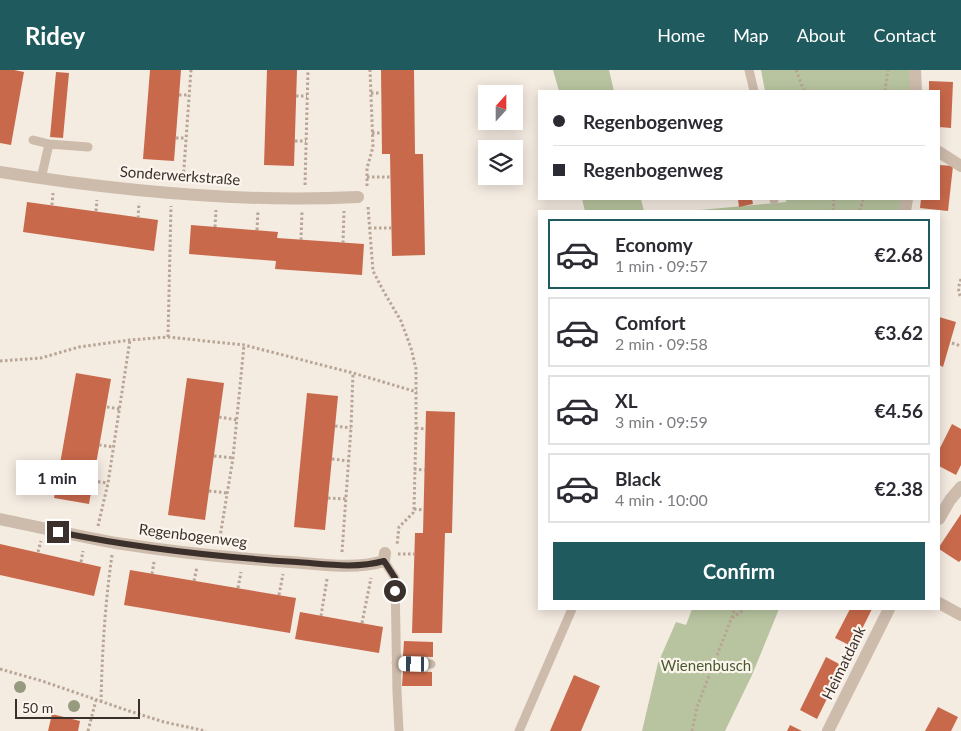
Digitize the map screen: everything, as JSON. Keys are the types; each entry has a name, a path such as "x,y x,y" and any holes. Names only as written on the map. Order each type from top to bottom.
{"street":[{"path":"915,70 916,90"},
{"path":"940,153 961,166"},
{"name":"Sonderwerkstraße","path":"0,172 41,179 177,194 250,198 344,198 364,196"},
{"path":"940,517 950,500 961,487"},
{"name":"Regenbogenweg","path":"0,519 95,539 217,556 340,565 385,558"},
{"path":"940,604 961,615"},
{"name":"Heimatdank","path":"828,731 888,610"}],"lane":[{"path":"749,70 754,90"},
{"path":"33,140 49,144 88,147"},
{"path":"41,179 49,144"},
{"path":"385,558 395,578 399,731"},
{"path":"519,731 572,610"},
{"path":"396,664 431,664"}],"path":[{"path":"168,337 177,194 186,138 191,70"},
{"path":"300,240 304,198 308,70"},
{"path":"362,623 385,558 399,527 413,513 414,509 417,392 416,369 411,348 401,321 373,270 364,196 367,168 373,147 370,70"},
{"path":"796,70 804,90"},
{"path":"885,90 888,70"},
{"path":"371,93 381,92"},
{"path":"179,95 189,95"},
{"path":"296,96 307,96"},
{"path":"372,133 382,133"},
{"path":"176,138 186,138"},
{"path":"295,141 306,141"},
{"path":"367,177 391,178"},
{"path":"343,243 344,198"},
{"path":"369,228 392,228"},
{"path":"961,279 959,294 961,297"},
{"path":"0,361 41,358 79,347 168,337 244,345 353,373 417,392"},
{"path":"95,539 108,483 130,340"},
{"path":"952,343 961,346"},
{"path":"217,556 238,420 244,345"},
{"path":"340,565 349,460 353,373"},
{"path":"106,407 120,409"},
{"path":"219,418 238,420"},
{"path":"335,426 351,428"},
{"path":"416,428 426,429"},
{"path":"99,445 114,447"},
{"path":"214,456 233,458"},
{"path":"332,459 349,460"},
{"path":"414,469 424,470"},
{"path":"93,481 108,483"},
{"path":"209,490 227,493"},
{"path":"328,498 346,499"},
{"path":"414,509 424,510"},
{"path":"101,702 102,660 108,585 115,542"},
{"path":"279,595 285,562"},
{"path":"321,616 327,578 327,564"},
{"path":"692,731 697,707 735,610"},
{"path":"731,618 743,610"},
{"path":"0,669 164,722 205,731"},
{"path":"88,731 96,700"}],"green space":[{"path":"553,70 609,70 614,90 559,90"},
{"path":"761,70 911,70 911,90 765,90"},
{"path":"582,200 641,200 644,210 585,210"},
{"path":"786,200 904,200 902,210 701,210 786,202"},
{"name":"Wienenbusch","path":"692,610 779,610 752,675 725,731 642,731 658,663 676,622 686,625"}],"building":[{"path":"0,70 24,72 11,145 0,143"},
{"path":"150,70 181,70 174,161 143,159"},
{"path":"267,70 297,70 294,166 264,165"},
{"path":"381,70 414,70 415,154 423,154 425,255 392,256 390,154 382,154"},
{"path":"56,72 69,73 63,138 50,137"},
{"path":"929,81 953,82 951,128 940,127 940,90 929,90"},
{"path":"940,165 953,166 948,211 920,208 921,200 940,200"},
{"path":"738,200 752,200 753,204 739,207"},
{"path":"27,202 158,220 154,251 23,232"},
{"path":"191,225 278,232 277,238 364,244 362,275 275,269 276,261 189,254"},
{"path":"940,317 956,322 943,367 940,366"},
{"path":"76,373 111,379 89,504 54,498"},
{"path":"187,378 224,383 205,520 168,515"},
{"path":"307,393 338,396 325,530 294,527"},
{"path":"426,411 455,412 452,533 445,533 442,633 412,633 415,533 423,533"},
{"path":"952,424 961,429 961,465 956,475 940,467 940,448"},
{"path":"961,514 961,560 959,562 940,550 940,546"},
{"path":"0,544 101,567 94,596 0,575"},
{"path":"130,570 296,598 290,633 124,605"},
{"path":"849,610 872,610 853,647 835,638"},
{"path":"300,612 383,627 379,653 295,639"},
{"path":"404,641 433,642 433,657 403,656"},
{"path":"826,657 843,666 817,719 800,710"},
{"path":"403,671 432,672 432,686 402,686"},
{"path":"574,675 600,686 581,731 550,731"},
{"path":"938,707 958,717 951,731 925,731"},
{"path":"52,714 80,721 78,731 48,731"},
{"path":"790,725 802,731 787,731"}],"route":[{"path":"58,532 157,549 244,559 340,565 372,565 384,561 395,578 395,591"}]}
